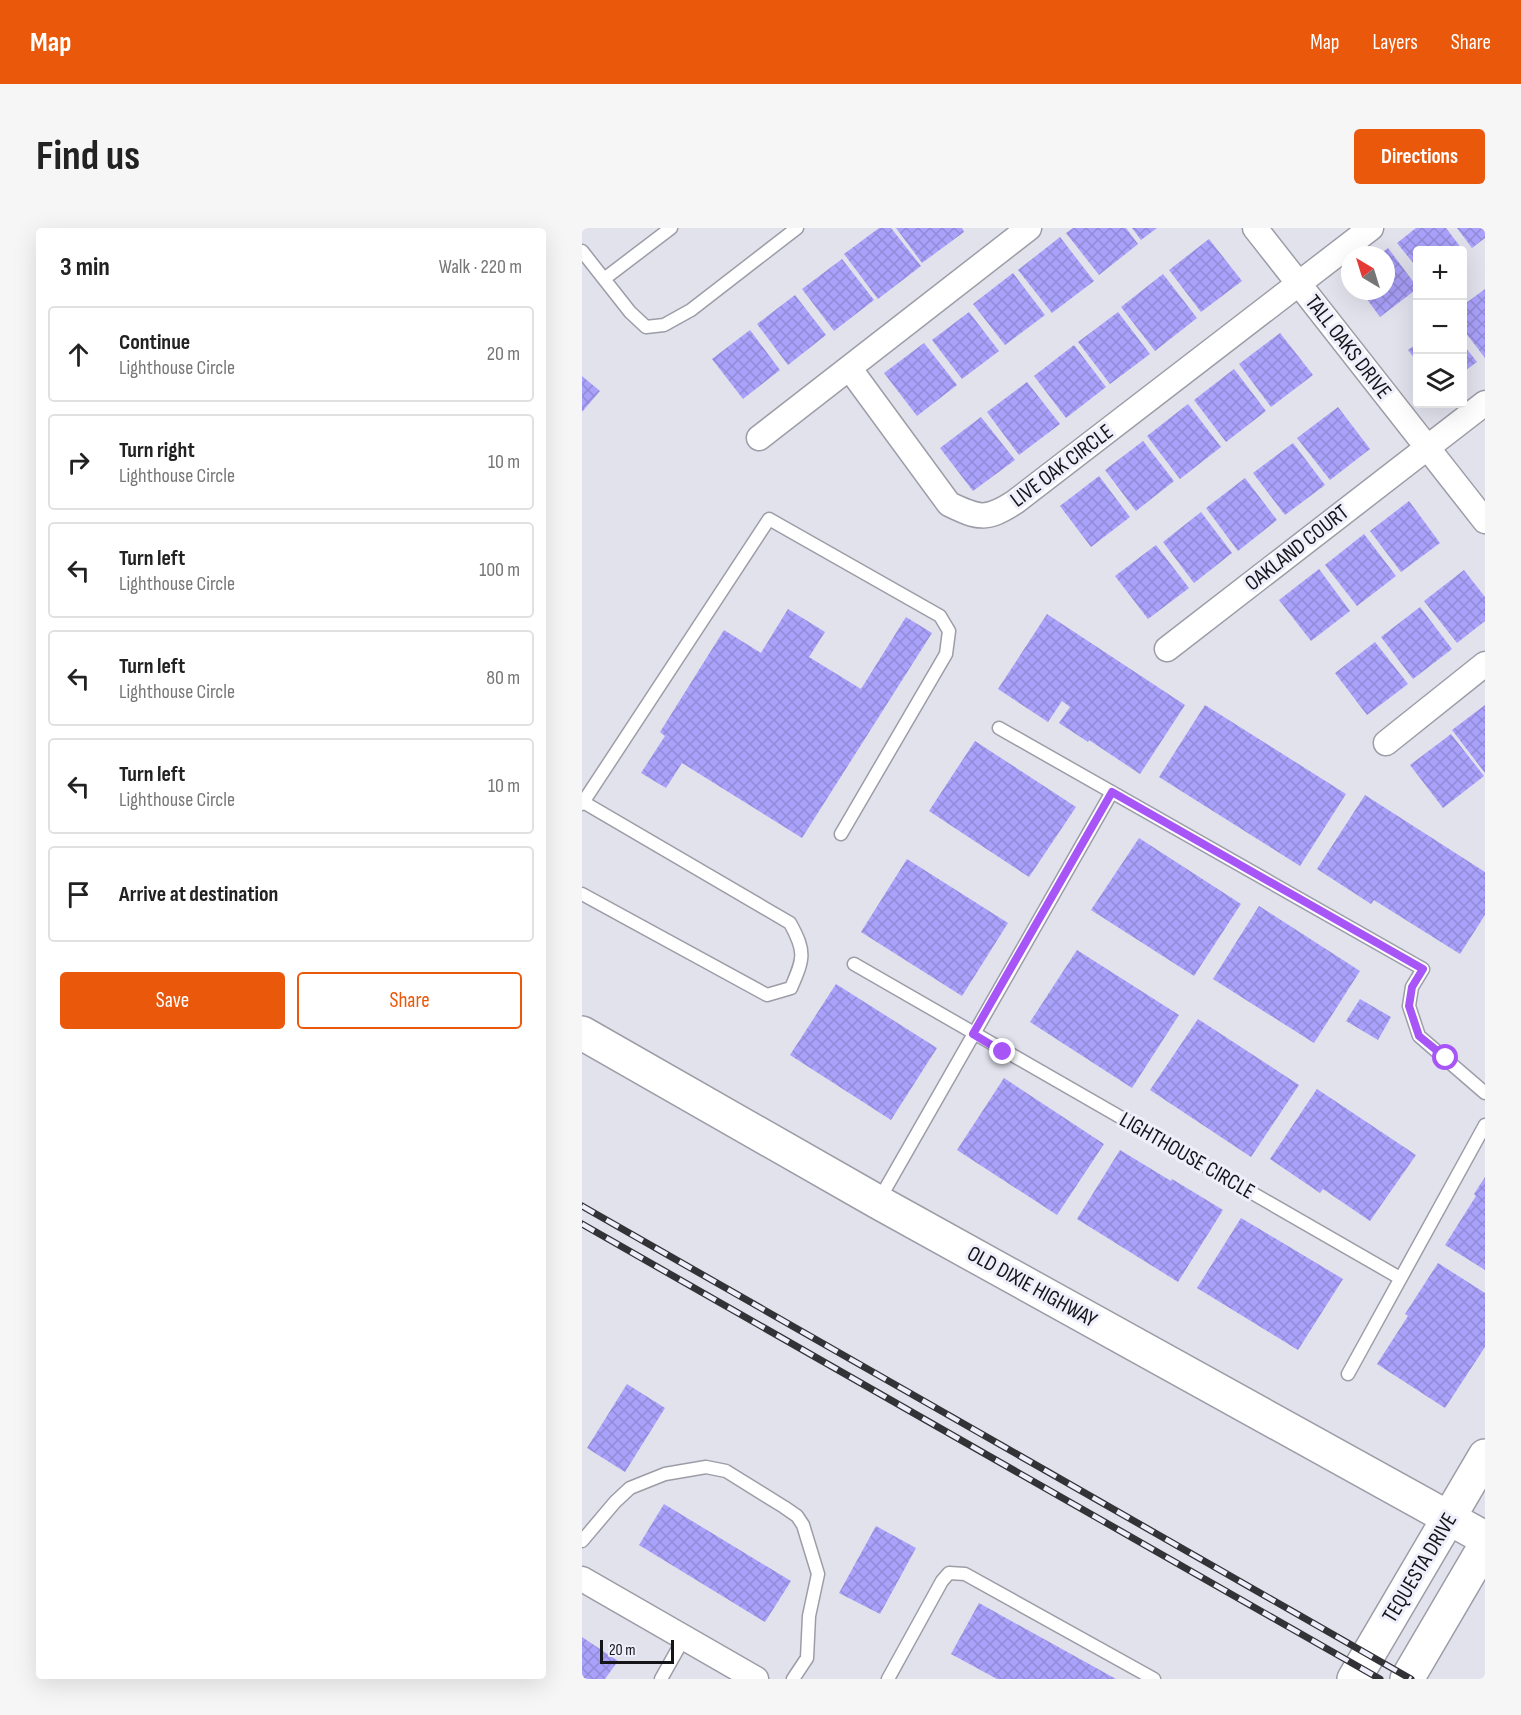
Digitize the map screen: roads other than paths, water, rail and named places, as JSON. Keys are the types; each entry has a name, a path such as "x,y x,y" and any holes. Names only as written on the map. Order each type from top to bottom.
{"street":[{"path":"759,438 1029,228"},
{"name":"TALL OAKS DRIVE","path":"1256,228 1485,521"},
{"name":"LIVE OAK CIRCLE","path":"850,369 949,504 972,515 996,514 1015,502 1371,228"},
{"name":"OAKLAND COURT","path":"1167,649 1485,403"},
{"path":"1386,743 1485,664"},
{"name":"OLD DIXIE HIGHWAY","path":"582,1033 878,1202 1485,1538"},
{"name":"TEQUESTA DRIVE","path":"1354,1679 1485,1456"},
{"name":"TEQUESTA DRIVE","path":"1407,1679 1485,1546"},
{"path":"582,1579 756,1679"}],"lane":[{"path":"604,279 671,228"},
{"path":"582,251 630,312 646,327 664,325 691,310 797,228"},
{"path":"582,894 767,996 791,988 802,964 801,941 790,923 582,803 769,519 940,616 949,631 946,654 841,834"},
{"path":"999,728 1423,969 1412,987 1409,1006 1419,1036 1485,1093"},
{"path":"878,1202 1112,792"},
{"name":"LIGHTHOUSE CIRCLE","path":"854,964 1400,1278"},
{"path":"1348,1374 1485,1125"},
{"path":"582,1541 630,1488 665,1474 706,1467 726,1471 797,1516 803,1525 818,1574 809,1616 807,1658 793,1679"},
{"path":"889,1679 942,1581 949,1573 965,1574 1154,1679"},
{"path":"662,1679 684,1638"}],"railway":[{"path":"582,1206 1411,1679"},
{"path":"582,1224 1380,1679"}]}
